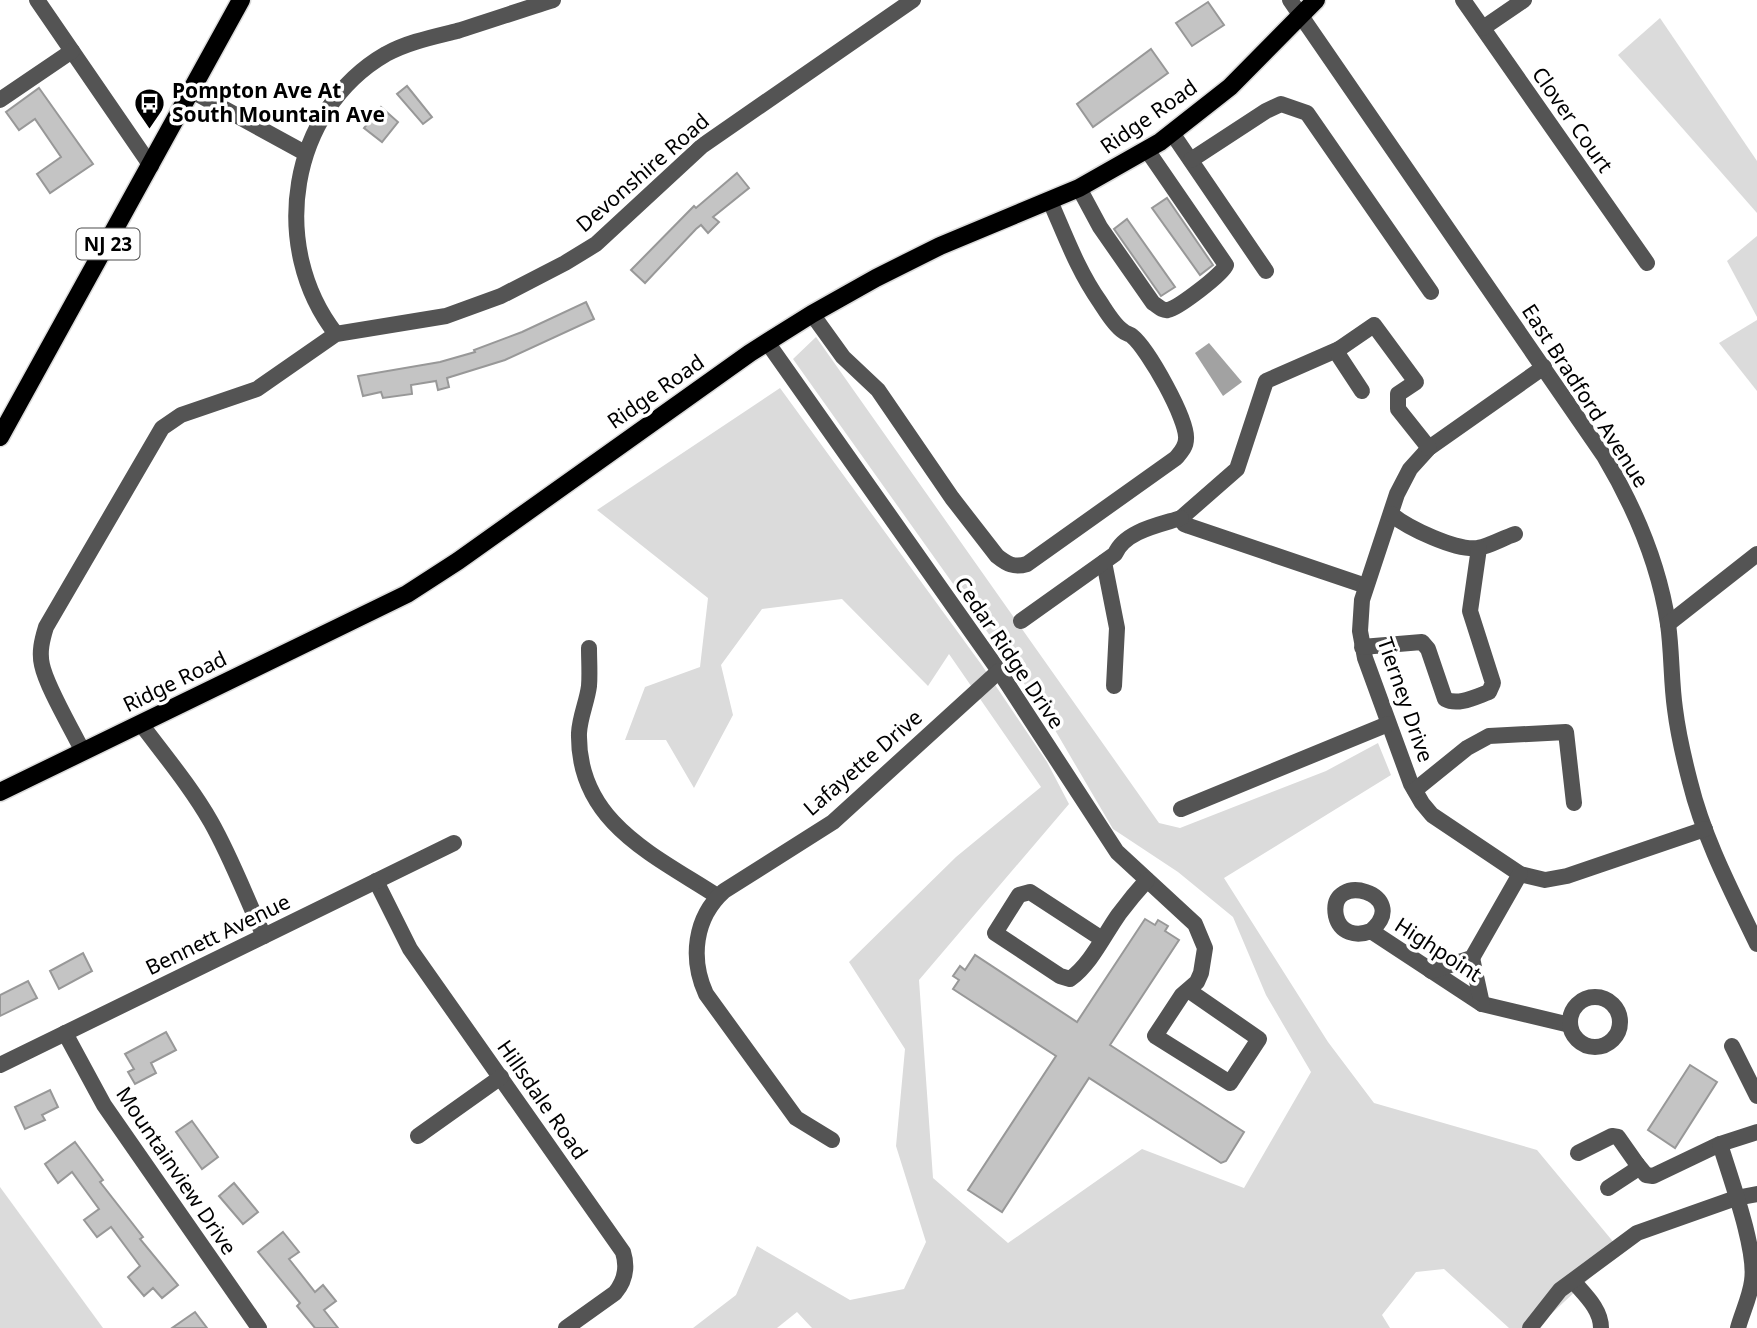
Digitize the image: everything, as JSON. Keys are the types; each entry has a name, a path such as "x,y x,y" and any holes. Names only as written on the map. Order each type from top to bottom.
{"main road":[{"name":"NJ 23","path":"0,437 242,0"},
{"name":"Ridge Road","path":"0,792 381,608 433,578 767,342 812,314 908,262 1079,188 1147,150 1230,87 1316,0"}],"street":[{"path":"37,0 151,166"},
{"path":"83,752 44,673 41,656 43,637 46,627 157,434 181,415 257,389 335,334 317,304 300,254 297,223 297,193 305,153 329,106 352,80 376,61 403,46 553,0"},
{"name":"Devonshire Road","path":"335,334 446,316 501,296 565,263 596,244 702,146 913,0"},
{"name":"East Bradford Avenue","path":"1290,0 1544,367 1604,456 1631,504 1651,555 1668,624 1674,709 1689,780 1705,829 1757,944"},
{"name":"Clover Court","path":"1463,0 1647,263"},
{"path":"1483,29 1524,0"},
{"path":"0,100 72,51"},
{"path":"192,91 305,153"},
{"path":"1191,160 1281,104 1307,113 1431,292"},
{"path":"1172,133 1266,271"},
{"path":"1079,188 1100,227 1153,303 1160,309 1170,310 1216,279 1227,265 1147,150"},
{"path":"812,314 844,357 878,390 952,498 998,556 1007,564 1018,567 1027,564 1176,458 1183,451 1186,440 1181,415 1160,374 1133,337 1122,331 1099,301 1078,264 1050,201"},
{"path":"1021,621 1115,554 1123,541 1181,518 1237,470 1264,384 1268,379 1339,349 1374,326 1416,382 1398,394 1398,409 1429,448"},
{"name":"Cedar Ridge Drive","path":"767,342 999,671 1117,852 1195,923 1205,948 1201,973 1192,986"},
{"path":"1339,349 1339,356 1362,391"},
{"name":"Tierney Drive","path":"1544,367 1429,448 1415,461 1405,477 1366,586 1360,615 1362,647 1388,724 1415,790 1432,815 1520,874 1536,880 1556,879 1705,829"},
{"path":"1391,514 1401,522 1458,547 1479,548 1515,534"},
{"path":"1181,518 1181,522 1189,526 1366,586"},
{"path":"1362,647 1422,642 1428,649 1445,699 1458,702 1489,692 1493,683 1470,611 1479,548"},
{"path":"1668,624 1757,554"},
{"path":"1104,562 1117,628 1114,686"},
{"path":"589,648 589,688 581,716 579,739 582,762 591,790 607,818 630,840 718,896"},
{"name":"Lafayette Drive","path":"832,1140 796,1118 706,995 697,970 697,944 703,921 718,896 733,883 833,822 999,671"},
{"path":"141,724 210,820 242,883 264,936"},
{"path":"1181,809 1388,724"},
{"path":"1415,790 1468,748 1489,736 1566,732 1574,803"},
{"name":"Bennett Avenue","path":"0,1065 454,843"},
{"path":"1431,971 1472,958 1520,874"},
{"path":"1102,939 1030,892 1019,895 995,933 1070,979 1079,971 1102,939 1126,904 1147,880"},
{"name":"Hillsdale Road","path":"376,881 410,949 621,1246 625,1259 625,1274 615,1293 566,1328"},
{"name":"Highpoint","path":"1371,931 1482,1003 1570,1025"},
{"name":"Highpoint","path":"1472,958 1482,1003"},
{"path":"1192,986 1259,1039 1230,1083 1155,1036 1192,986"},
{"name":"Mountainview Drive","path":"65,1033 104,1105 258,1328"},
{"path":"1732,1046 1757,1096"},
{"path":"418,1136 500,1077"},
{"path":"1578,1153 1612,1136 1618,1137 1646,1175 1653,1176 1720,1144 1757,1132"},
{"path":"1720,1144 1754,1256 1753,1280 1738,1328"},
{"path":"1608,1188 1634,1171 1637,1164"},
{"path":"1531,1328 1560,1290 1637,1233 1737,1198 1757,1194"},
{"path":"1573,1281 1595,1307 1601,1328"}],"shaded area":[{"path":"1660,18 1757,161 1757,213 1618,55"},
{"path":"1757,236 1757,317 1727,261"},
{"path":"1757,320 1757,391 1719,343"},
{"path":"816,337 1159,823 1180,828 1326,771 1378,743 1391,775 1224,878 1328,1042 1374,1103 1537,1150 1620,1250 1536,1328 1509,1328 1444,1269 1416,1272 1382,1315 1390,1328 812,1328 797,1312 777,1328 693,1328 736,1295 757,1246 850,1300 904,1289 926,1242 896,1146 905,1049 849,962 956,857 1041,787 949,654 928,686 842,599 762,609 721,665 733,715 694,788 666,740 625,740 645,687 700,667 708,598 597,510 780,388 981,664 1047,762 1069,804 919,980 933,1178 1008,1243 1142,1149 1244,1188 1311,1072 1266,995 1233,917 1178,872 1113,829 1045,713 793,359"},
{"path":"1209,343 1242,382 1223,396 1195,353"},
{"path":"0,1187 103,1328 0,1328"}],"building":[{"path":"1208,2 1224,25 1192,46 1176,23"},
{"path":"1151,49 1168,73 1093,127 1077,104"},
{"path":"407,86 432,117 423,124 397,94"},
{"path":"39,88 93,164 50,193 37,174 61,157 35,119 19,130 6,112"},
{"path":"381,107 398,122 382,142 364,128"},
{"path":"737,173 749,188 713,217 719,222 708,233 701,225 645,283 631,270 694,206 696,208"},
{"path":"1167,198 1213,265 1200,275 1152,208"},
{"path":"1127,219 1175,287 1161,296 1114,229"},
{"path":"586,302 594,319 505,360 447,378 449,387 438,390 436,381 411,385 412,394 383,398 381,392 363,396 358,376 440,362 475,352 474,350 522,332"},
{"path":"1145,919 1155,925 1158,920 1168,926 1165,931 1179,940 1110,1045 1244,1132 1226,1161 1221,1163 1089,1078 1002,1212 968,1190 1056,1056 953,989 959,980 953,976 960,966 965,970 975,955 1077,1022"},
{"path":"83,953 92,971 59,989 50,971"},
{"path":"28,981 37,998 0,1016 0,995"},
{"path":"166,1032 176,1050 151,1063 156,1073 135,1084 128,1072 134,1069 125,1054"},
{"path":"1690,1065 1717,1082 1675,1148 1648,1130"},
{"path":"50,1090 58,1107 42,1115 45,1120 25,1129 15,1107"},
{"path":"192,1121 218,1157 202,1169 176,1132"},
{"path":"75,1142 103,1180 100,1182 143,1237 140,1239 178,1285 162,1298 153,1288 144,1296 128,1277 140,1266 111,1227 97,1237 84,1220 99,1209 72,1172 58,1183 45,1164"},
{"path":"234,1183 258,1212 243,1224 219,1196"},
{"path":"283,1232 299,1252 289,1259 315,1292 323,1285 336,1301 324,1310 338,1328 315,1328 297,1306 300,1303 258,1252"},
{"path":"195,1312 207,1328 172,1328"}],"place":[{"name":"Pompton Ave At South Mountain Ave","path":"149,130"}]}
